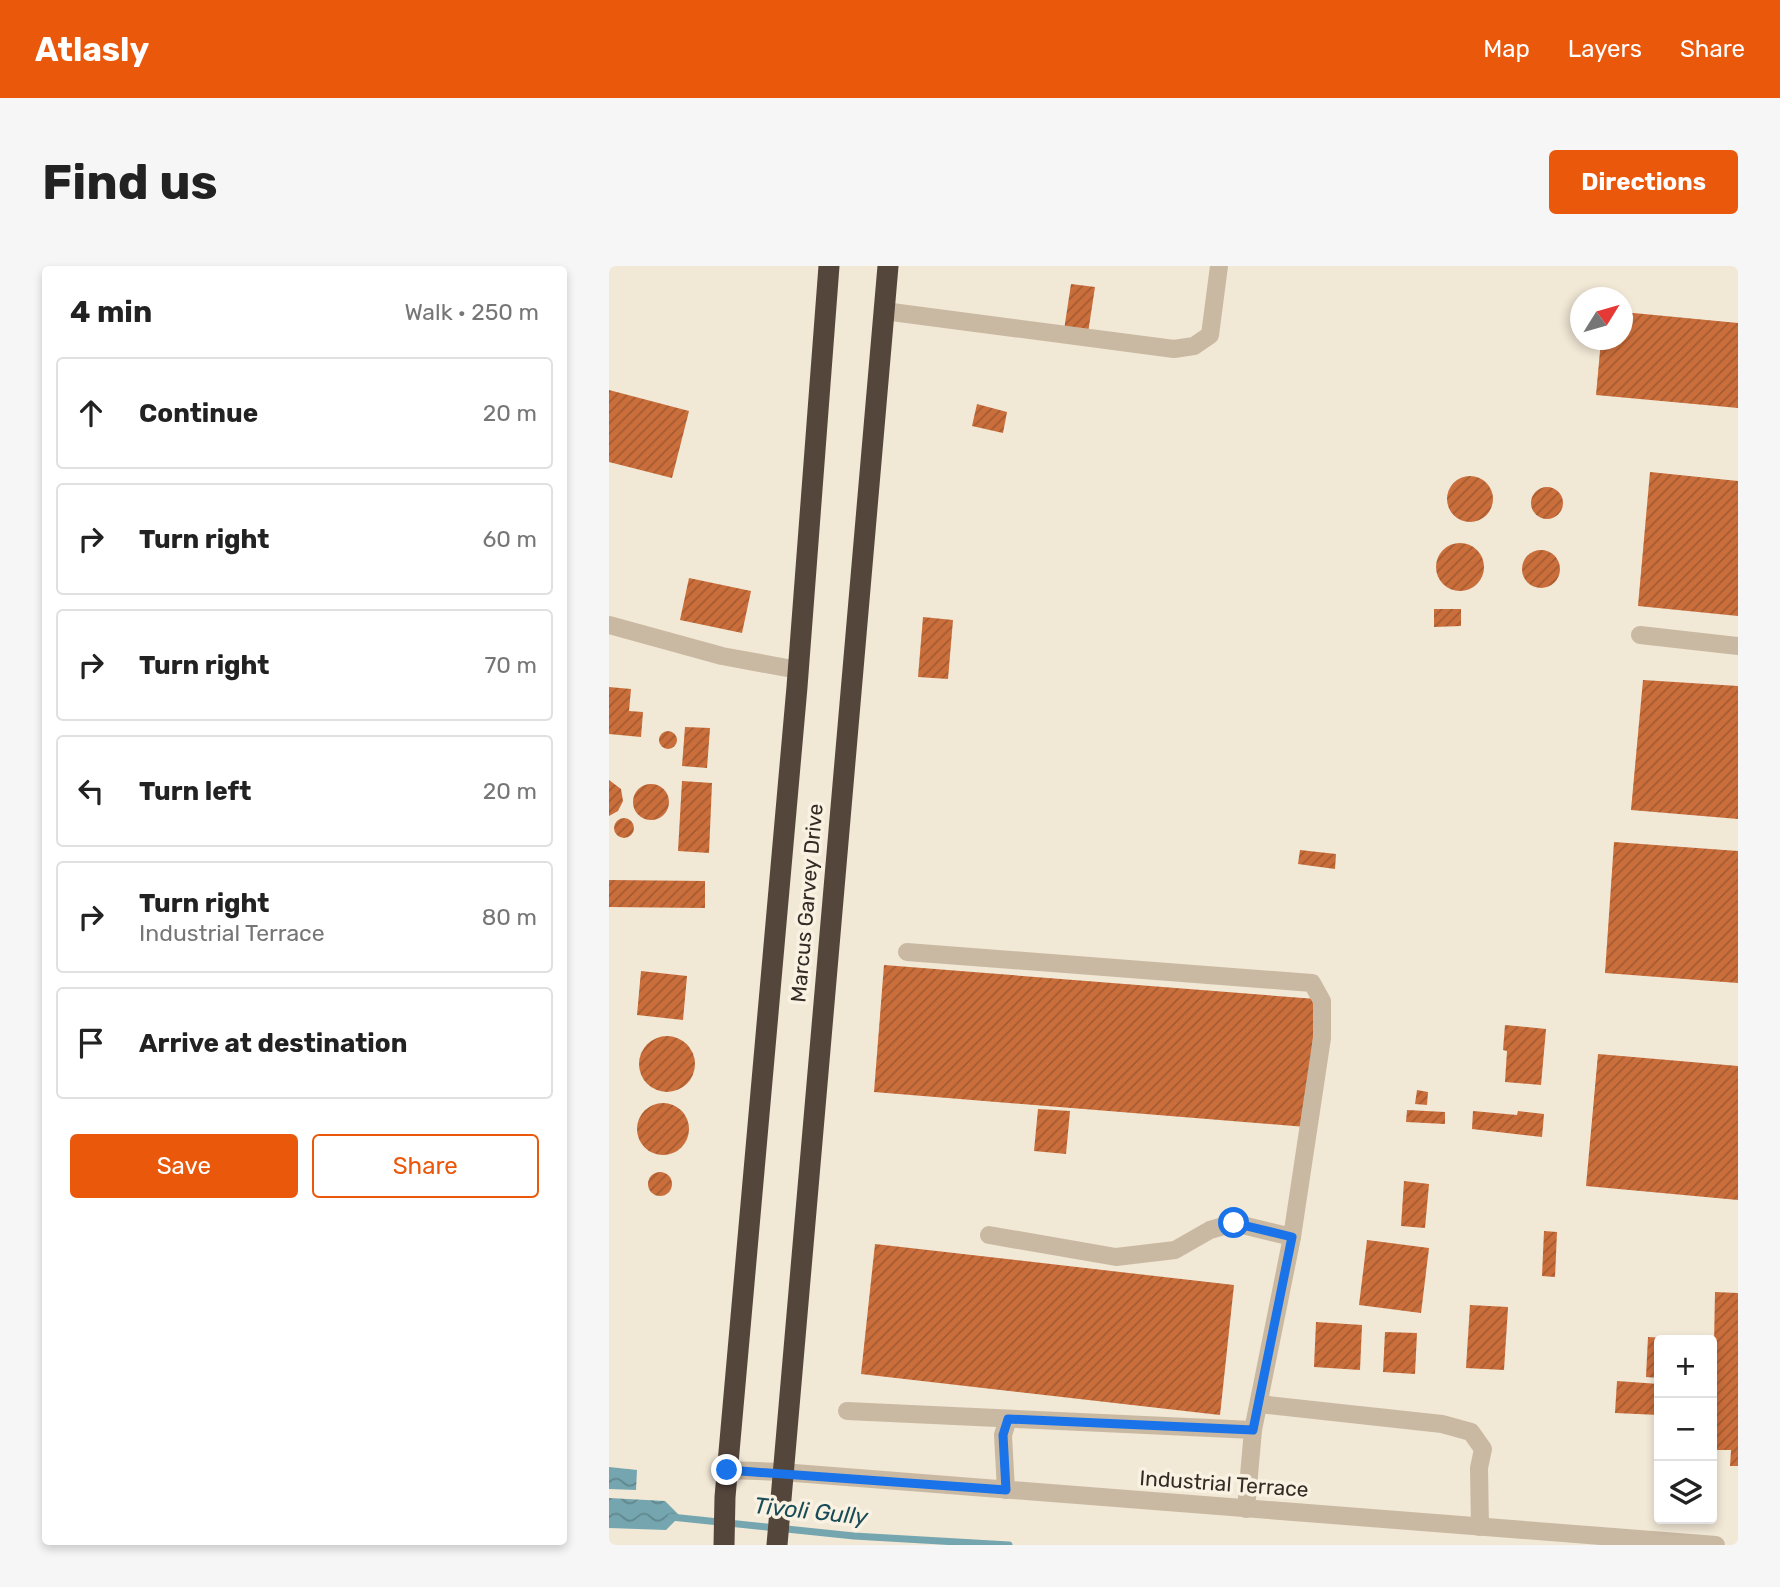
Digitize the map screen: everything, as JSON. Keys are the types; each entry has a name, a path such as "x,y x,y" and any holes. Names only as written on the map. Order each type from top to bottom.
{"highway":[{"name":"Marcus Garvey Drive","path":"724,1543 727,1470 798,670 829,266"},
{"name":"Marcus Garvey Drive","path":"777,1544 888,266"}],"street":[{"path":"884,311 1174,349 1194,346 1210,335 1219,266"},
{"path":"609,625 722,656 798,670"},
{"path":"1640,635 1738,646"},
{"path":"907,952 1312,983 1322,1001 1322,1038 1292,1237 1253,1430 1246,1509"},
{"path":"989,1235 1116,1257 1175,1250 1210,1230 1234,1223 1292,1237"},
{"path":"1259,1404 1442,1424 1471,1432 1483,1449 1479,1468 1480,1527"},
{"path":"847,1411 1253,1430"},
{"path":"1006,1490 1003,1435 1008,1419"},
{"name":"Industrial Terrace","path":"727,1470 782,1472 1716,1545"}],"water":[{"path":"609,1467 637,1470 636,1490 609,1489"},
{"path":"609,1498 665,1501 680,1516 666,1530 609,1528"}],"building":[{"path":"1071,284 1095,287 1088,333 1064,330"},
{"path":"1633,313 1738,323 1738,408 1596,395 1600,350 1633,350"},
{"path":"609,390 689,411 672,478 609,462"},
{"path":"977,404 1007,412 1003,433 972,426"},
{"path":"1650,472 1738,481 1738,616 1638,606"},
{"path":"1470,476 1487,482 1493,499 1487,516 1470,522 1453,516 1447,499 1453,482"},
{"path":"1547,487 1559,491 1563,503 1559,515 1547,519 1535,515 1531,503 1535,491"},
{"path":"1460,543 1477,550 1484,567 1477,584 1460,591 1443,584 1436,567 1443,550"},
{"path":"1541,550 1554,556 1560,569 1554,582 1541,588 1528,582 1522,569 1528,556"},
{"path":"689,578 751,591 742,633 680,620"},
{"path":"1434,609 1461,609 1461,626 1434,627"},
{"path":"923,617 953,620 948,679 918,677"},
{"path":"1643,680 1738,686 1738,819 1631,810"},
{"path":"609,687 631,689 629,711 643,712 641,737 609,734"},
{"path":"685,727 710,728 707,768 682,766"},
{"path":"664,731 672,731 677,740 675,747 664,749 659,744 659,736"},
{"path":"609,780 621,789 623,801 618,811 609,816"},
{"path":"682,781 712,783 709,853 678,851"},
{"path":"651,784 664,789 669,802 664,815 651,820 638,815 633,802 638,789"},
{"path":"624,818 631,821 634,828 631,835 624,838 617,835 614,828 617,821"},
{"path":"1614,842 1738,851 1738,983 1605,973"},
{"path":"1300,850 1336,854 1335,869 1298,864"},
{"path":"609,880 705,881 705,908 609,907"},
{"path":"884,965 1316,999 1306,1127 874,1092"},
{"path":"641,971 687,976 683,1020 637,1015"},
{"path":"1505,1025 1546,1029 1541,1085 1505,1082"},
{"path":"667,1036 678,1038 687,1044 693,1053 693,1075 687,1084 678,1090 667,1092 656,1090 647,1084 641,1075 639,1064 641,1053 647,1044 656,1038"},
{"path":"1598,1054 1738,1066 1738,1200 1586,1186"},
{"path":"1417,1090 1428,1092 1427,1105 1415,1104"},
{"path":"663,1103 673,1105 681,1111 687,1119 687,1139 681,1147 673,1153 663,1155 653,1153 645,1147 639,1139 637,1129 639,1119 645,1111 653,1105"},
{"path":"1038,1109 1070,1111 1066,1154 1034,1151"},
{"path":"1407,1110 1445,1112 1445,1124 1406,1122"},
{"path":"1473,1111 1517,1115 1518,1111 1544,1114 1542,1137 1472,1129"},
{"path":"660,1172 669,1175 672,1184 669,1193 660,1196 651,1193 648,1184 651,1175"},
{"path":"1404,1181 1429,1184 1425,1228 1401,1226"},
{"path":"1544,1231 1557,1232 1555,1277 1542,1276"},
{"path":"1367,1240 1429,1248 1421,1313 1359,1305"},
{"path":"875,1244 1234,1285 1220,1415 861,1374"},
{"path":"1715,1292 1738,1293 1738,1466 1730,1466 1731,1450 1717,1450 1717,1335 1714,1335"},
{"path":"1470,1305 1508,1307 1504,1370 1466,1368"},
{"path":"1316,1322 1362,1325 1360,1370 1314,1367"},
{"path":"1385,1332 1417,1333 1415,1374 1383,1372"},
{"path":"1648,1337 1654,1337 1654,1378 1646,1377"},
{"path":"1617,1381 1654,1384 1654,1415 1615,1413"}],"waterway":[{"name":"Tivoli Gully","path":"671,1517 854,1536 1009,1545"}],"route":[{"path":"727,1470 1006,1490 1003,1435 1008,1419 1253,1430 1292,1237 1234,1223"}]}
